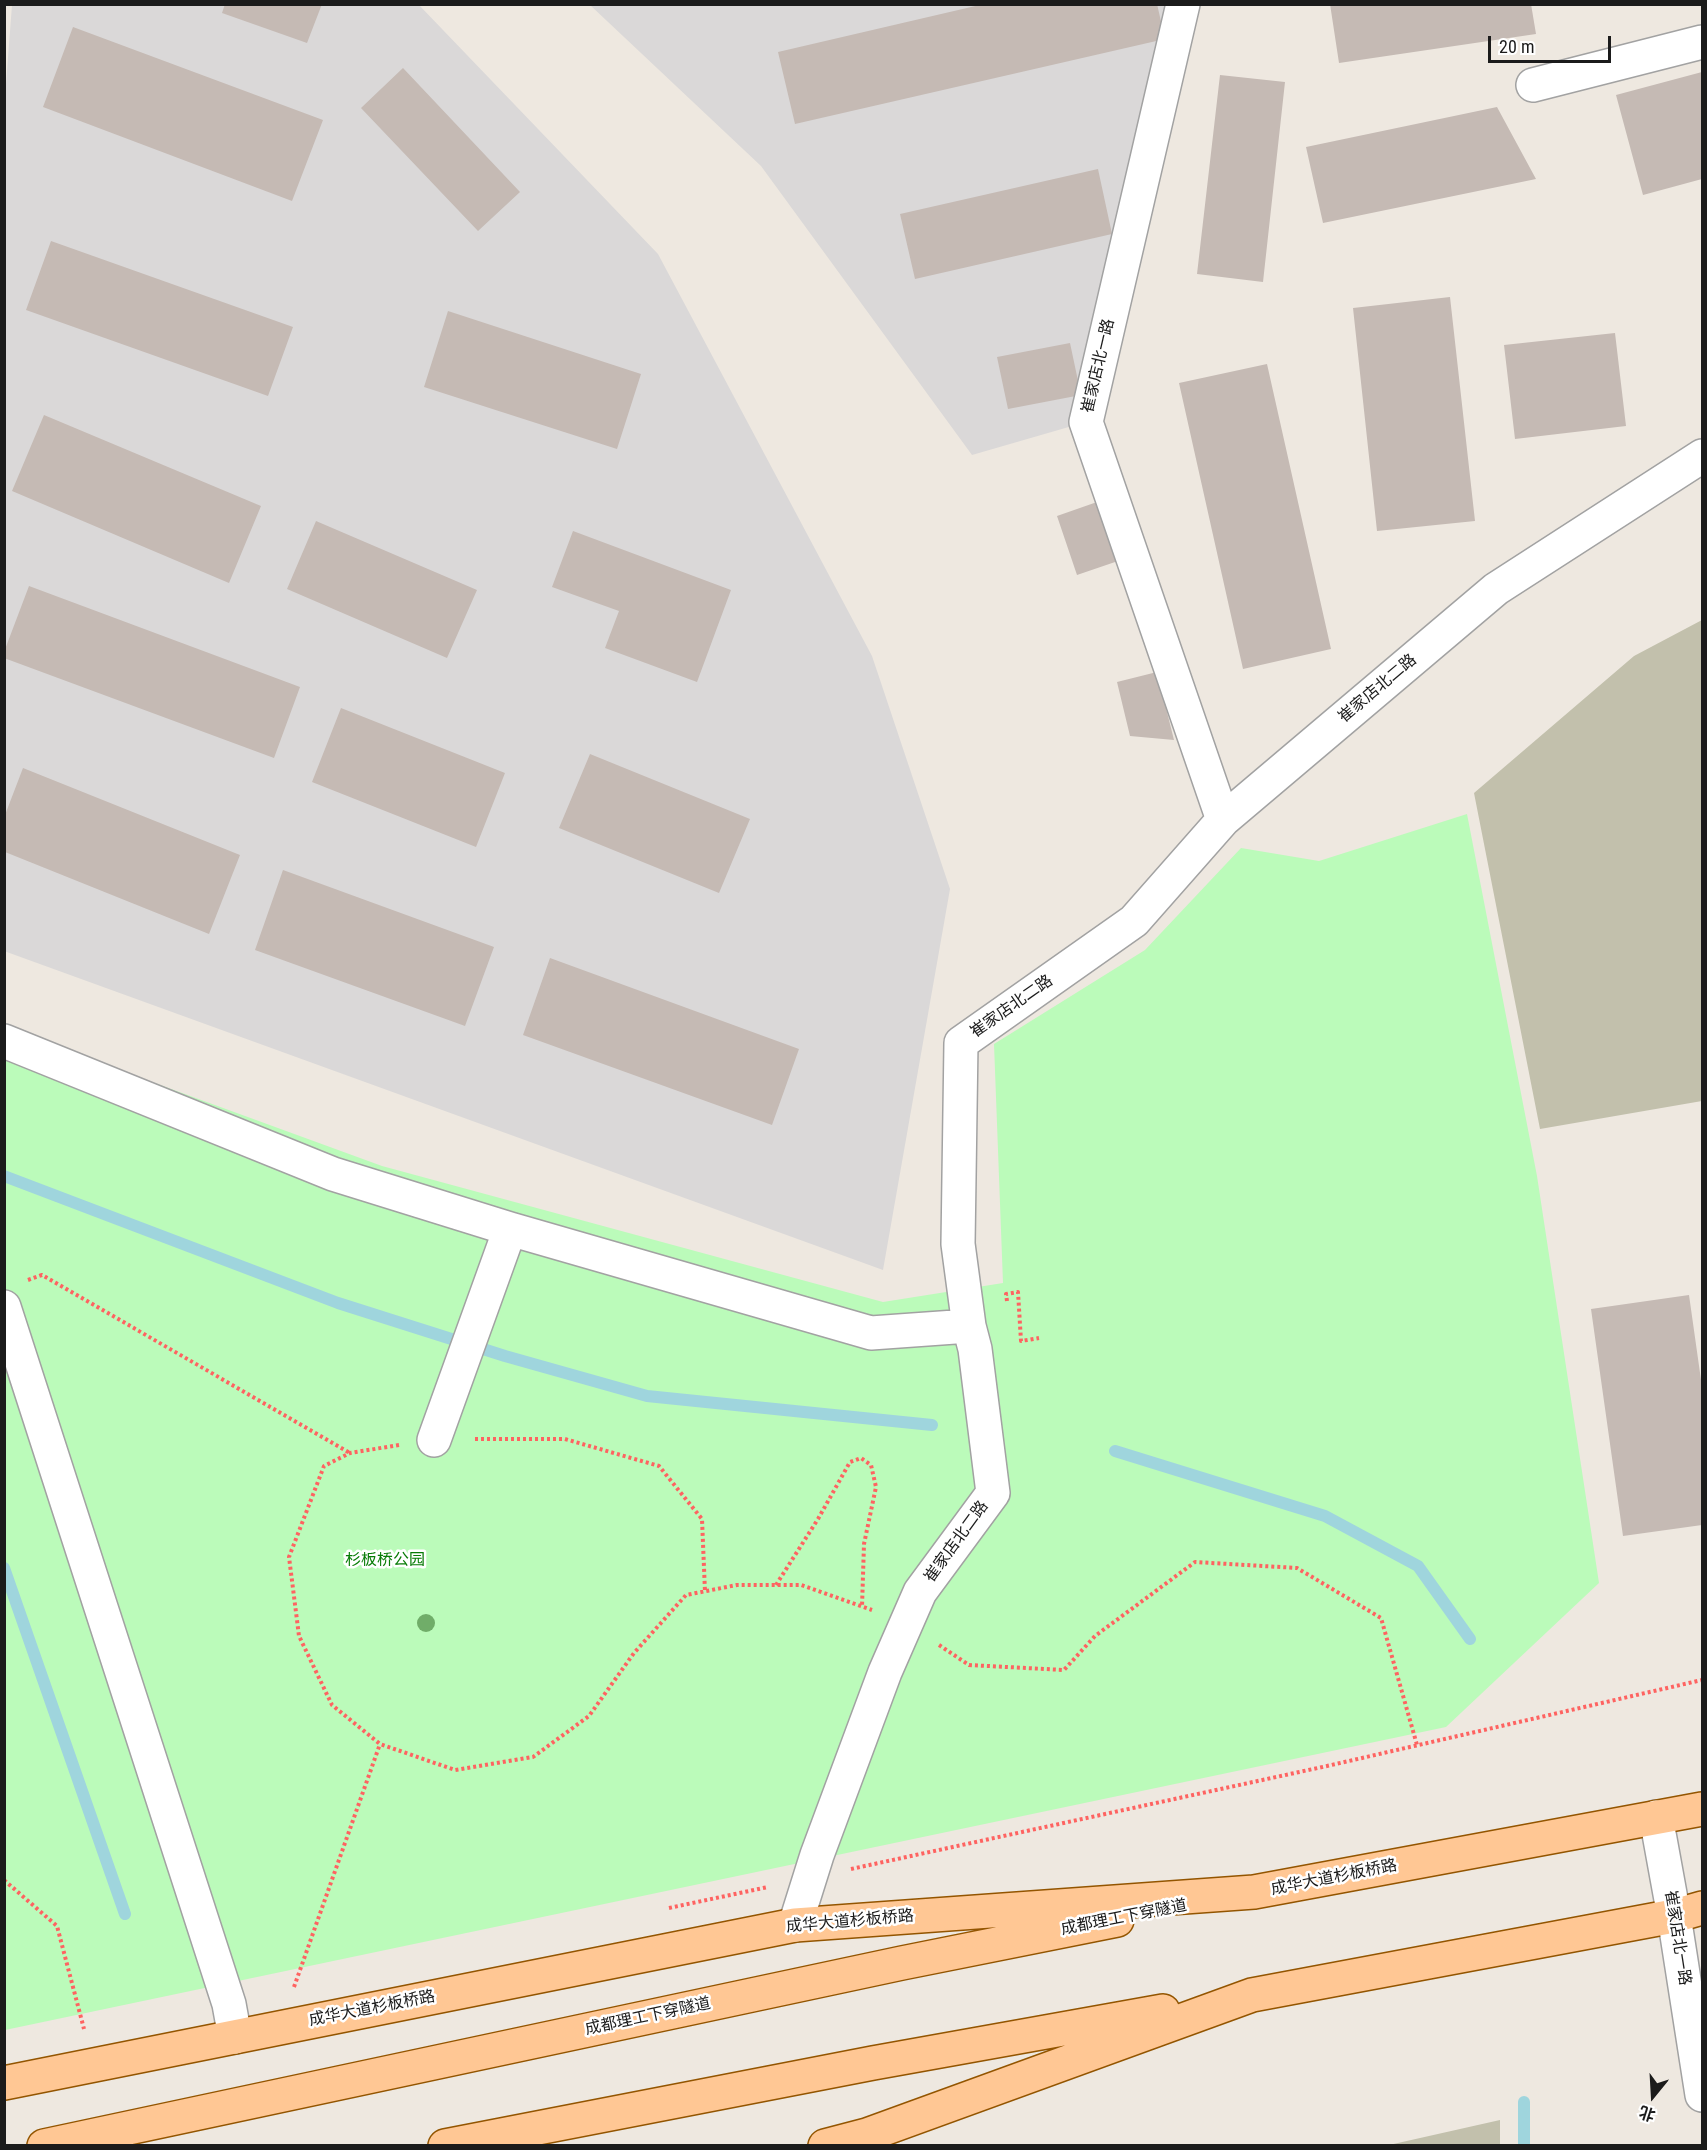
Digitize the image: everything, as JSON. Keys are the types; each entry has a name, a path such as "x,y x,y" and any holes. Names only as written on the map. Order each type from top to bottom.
{"main road":[{"name":"成华大道杉板桥路","path":"4,2083 795,1925 1254,1892 1702,1809"},
{"name":"成都理工下穿隧道","path":"44,2145 890,1965 1254,1892"},
{"path":"445,2145 1688,1912"},
{"path":"825,2145 867,2135 1252,1995"}],"street":[{"name":"崔家店北一路","path":"1183,4 1086,422 1223,820"},
{"path":"1533,85 1702,42"},
{"name":"崔家店北二路","path":"795,1925 817,1855 885,1672 920,1592 993,1492 975,1349 969,1326 958,1244 961,1042 1134,921 1223,820 1496,589 1702,456"},
{"path":"4,1041 333,1173 510,1229 871,1333 969,1326"},
{"path":"434,1440 510,1229"},
{"path":"4,1307 229,2004 235,2037"},
{"name":"崔家店北一路","path":"1656,1817 1688,1912 1702,2095"}],"path":[{"path":"23,1281 42,1275 350,1453"},
{"path":"1007,1303 1006,1293 1018,1292 1021,1341 1039,1338"},
{"path":"705,1592 702,1519 659,1466 565,1439 434,1440 350,1453 324,1466 290,1557 299,1636 332,1705 380,1744 455,1770 533,1757 589,1716 634,1653 686,1595 705,1592 737,1586 801,1585 907,1623 969,1665 1064,1670 1095,1636 1195,1562 1297,1568 1381,1618 1417,1745"},
{"path":"776,1585 818,1519 850,1462 861,1458 872,1465 876,1487 864,1544 862,1607"},
{"path":"293,1990 380,1744"},
{"path":"4,1880 57,1926 85,2035"}],"shaded area":[{"path":"12,5 419,5 658,254 872,656 950,889 883,1270 4,951 4,110"},
{"path":"590,5 1183,5 1086,422 972,455 761,166"},
{"path":"1702,620 1702,1101 1540,1129 1474,793 1634,656"},
{"path":"1500,2120 1500,2145 1389,2145"}],"green space":[{"name":"杉板桥公园","path":"1467,814 1537,1176 1599,1583 1446,1727 5,2030 4,1028 382,1166 883,1302 1003,1283 994,1044 1145,950 1241,848 1319,861"}],"building":[{"path":"225,4 322,4 307,43 222,13"},
{"path":"984,4 1157,4 1165,39 795,124 778,52"},
{"path":"1330,4 1531,4 1536,34 1339,63"},
{"path":"73,27 323,120 292,201 43,107"},
{"path":"403,68 520,192 478,231 361,108"},
{"path":"1702,72 1702,179 1643,195 1616,95"},
{"path":"1220,75 1285,82 1263,282 1197,274"},
{"path":"1497,107 1536,179 1323,223 1306,147"},
{"path":"1098,169 1112,234 915,279 900,214"},
{"path":"51,241 293,327 268,396 26,310"},
{"path":"1450,297 1475,521 1377,531 1353,308"},
{"path":"448,311 641,374 617,449 424,387"},
{"path":"1615,333 1626,426 1515,439 1504,345"},
{"path":"1070,343 1081,395 1008,409 997,357"},
{"path":"1267,364 1331,649 1243,669 1179,383"},
{"path":"44,415 261,506 229,583 12,491"},
{"path":"1097,502 1118,561 1077,575 1057,516"},
{"path":"316,521 477,590 447,658 287,589"},
{"path":"573,531 731,590 697,682 605,648 619,611 552,587"},
{"path":"29,586 300,687 274,758 4,658 4,652"},
{"path":"1157,672 1174,740 1130,736 1117,682"},
{"path":"341,708 505,773 476,847 312,782"},
{"path":"590,754 750,819 719,893 559,828"},
{"path":"23,768 240,855 209,934 5,852 5,815"},
{"path":"283,870 494,947 465,1026 255,950"},
{"path":"550,958 799,1049 772,1125 523,1035"},
{"path":"1689,1295 1702,1387 1702,1525 1623,1536 1591,1309"}],"waterway":[{"path":"4,1176 338,1303 505,1356 647,1396 932,1425"},
{"path":"1115,1451 1325,1516 1418,1566 1470,1639"},
{"path":"4,1568 125,1914"},
{"path":"1524,2102 1524,2146"}]}
